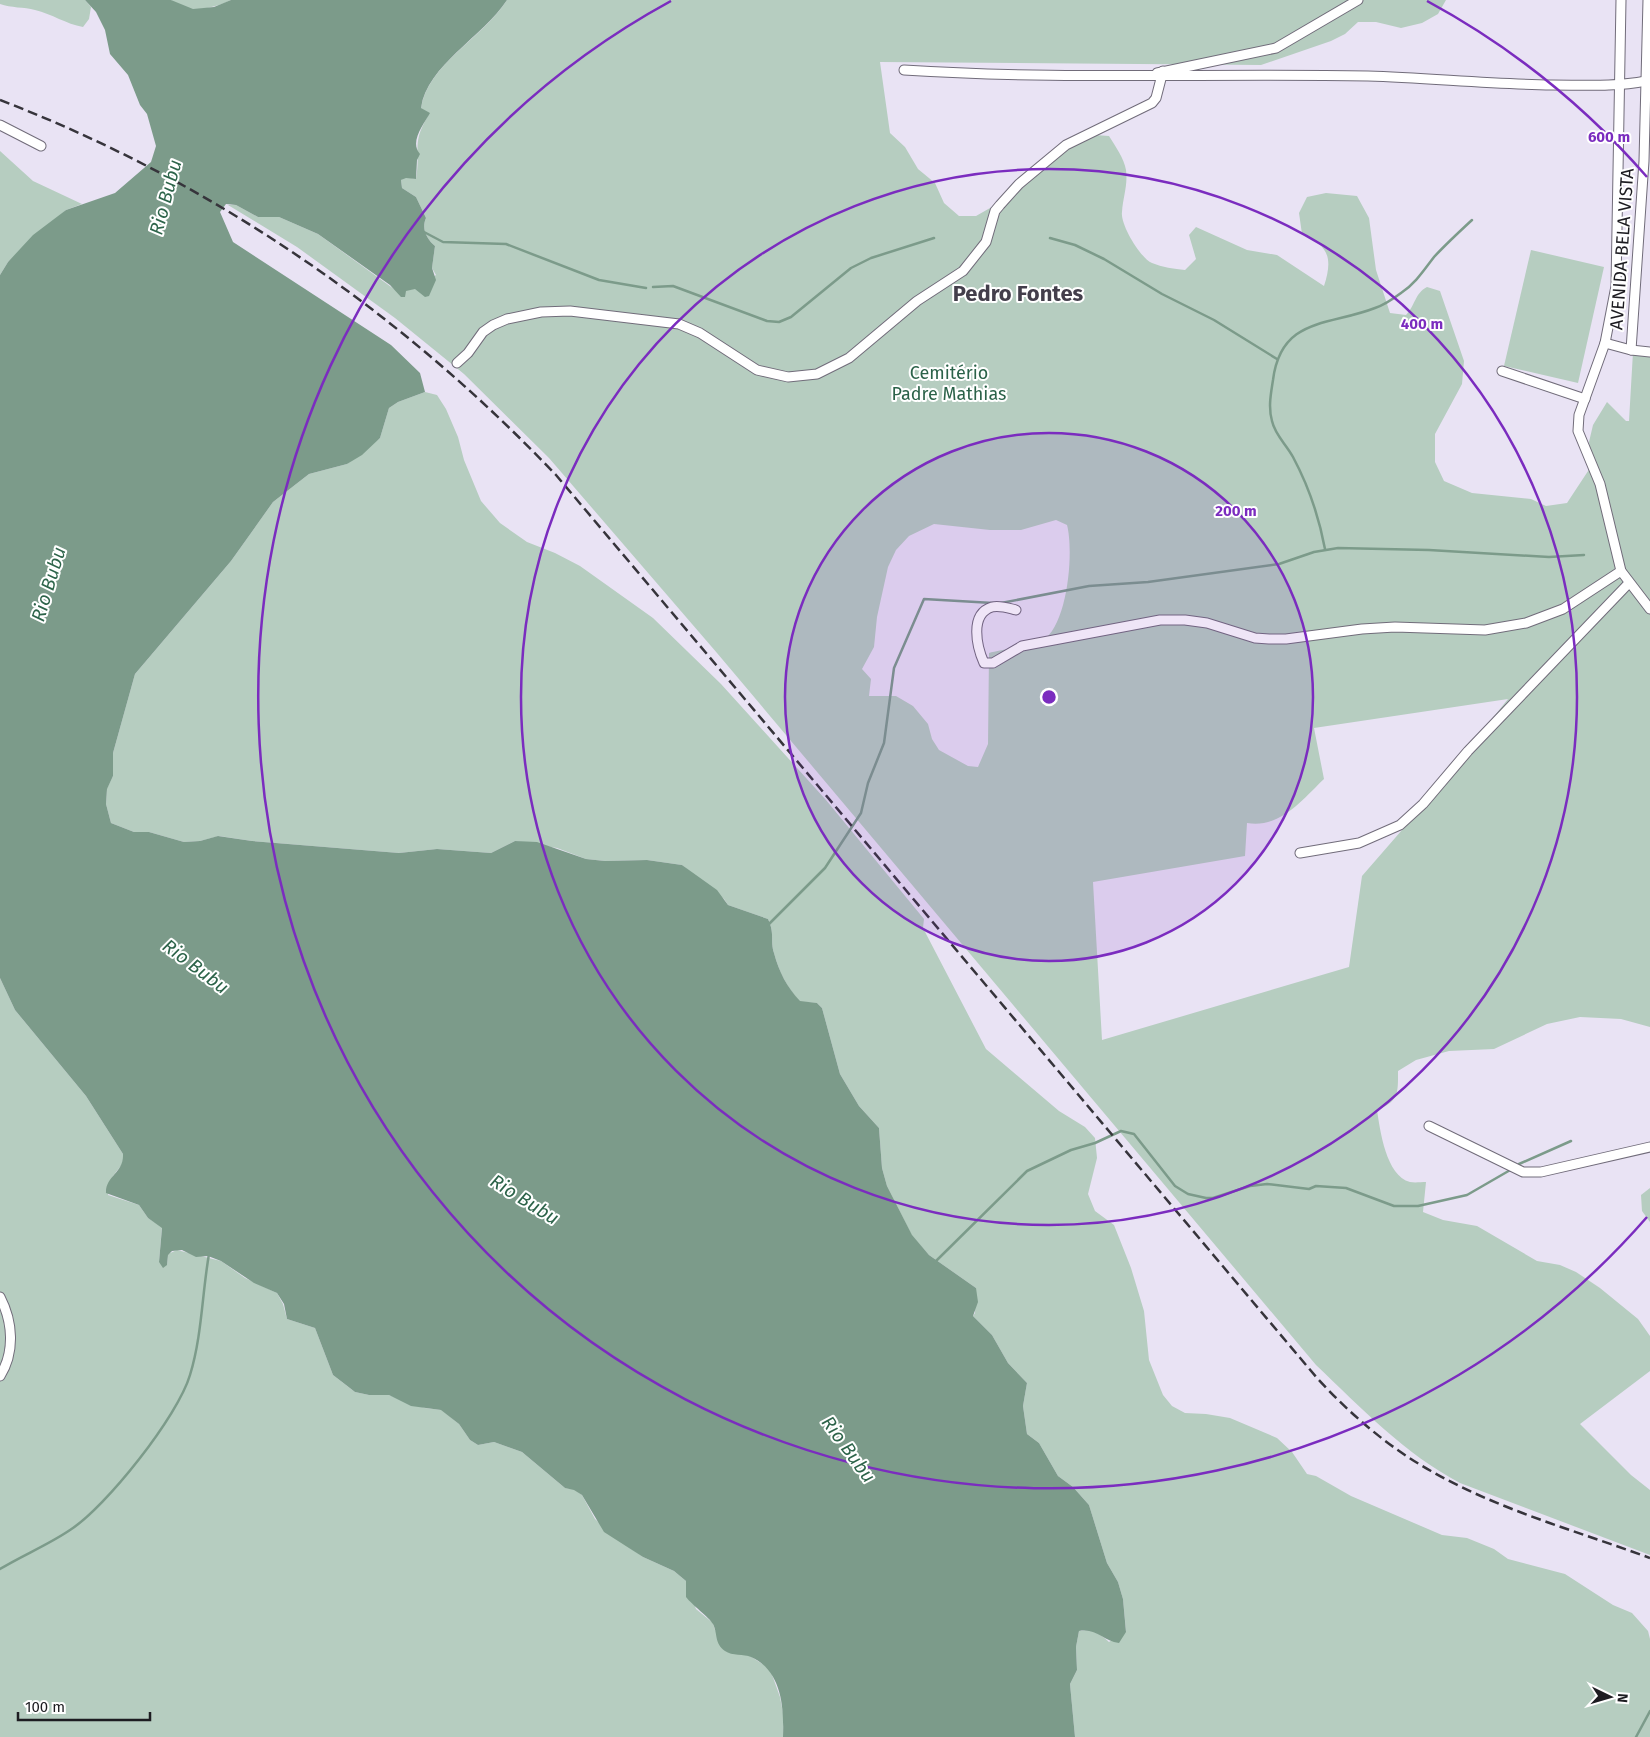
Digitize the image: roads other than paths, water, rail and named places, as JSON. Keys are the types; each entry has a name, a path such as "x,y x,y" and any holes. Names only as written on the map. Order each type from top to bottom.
{"street":[{"path":"904,70 970,74 1146,77 1276,48 1358,0"},
{"name":"AVENIDA BELA VISTA","path":"1621,0 1618,86 1617,266 1614,304 1605,344 1579,415 1578,431 1600,484 1621,571 1650,609"},
{"name":"AVENIDA BELA VISTA","path":"1631,350 1644,161 1648,0"},
{"path":"1163,74 1277,74 1427,78 1508,84 1618,86 1646,81"},
{"path":"456,363 468,353 483,332 507,319 541,312 570,311 679,324 695,329 757,370 788,377 817,374 849,358 916,300 963,271 986,242 995,211 1019,184 1066,145 1152,103 1156,98 1163,74"},
{"path":"0,125 41,146"},
{"path":"1605,344 1650,352"},
{"path":"1502,371 1585,399"},
{"path":"1016,610 995,606 981,614 978,622 977,639 984,663 993,663 1022,646 1160,620 1185,620 1207,623 1255,638 1268,639 1395,627 1485,630 1526,623 1554,614 1621,571"},
{"path":"1300,853 1359,843 1400,825 1423,804 1468,751 1629,583"},
{"path":"1430,1126 1523,1172 1541,1172 1650,1147"},
{"path":"0,1298 5,1307 11,1334 8,1356 0,1376"}],"water":[{"name":"Rio Bubu","path":"85,0 171,0 193,9 214,7 231,0 507,0 497,13 445,65 425,93 421,108 430,113 417,139 417,149 420,154 417,160 416,179 406,178 401,180 402,188 416,197 426,218 424,226 426,233 435,246 432,268 436,280 429,296 425,297 415,289 406,291 405,297 401,297 390,285 318,234 279,217 258,217 236,205 226,204 220,212 233,242 391,345 420,373 425,392 398,402 389,408 380,438 362,455 347,464 309,474 273,502 231,561 135,674 113,753 113,776 107,789 106,804 111,823 134,832 149,832 184,842 200,841 218,836 252,841 399,853 437,849 491,853 515,841 537,842 586,859 605,861 647,860 682,865 717,890 728,905 768,919 774,953 784,979 800,1001 817,1003 822,1008 840,1074 859,1106 879,1128 882,1168 887,1186 912,1235 929,1255 976,1288 978,1302 973,1316 992,1335 1008,1363 1027,1383 1023,1406 1027,1434 1039,1443 1058,1476 1073,1487 1089,1505 1107,1563 1118,1582 1123,1599 1126,1632 1119,1643 1091,1631 1079,1631 1076,1647 1077,1670 1070,1684 1075,1737 783,1737 783,1714 779,1691 769,1671 751,1657 731,1654 725,1651 719,1645 713,1624 686,1597 686,1581 674,1571 643,1557 604,1532 582,1495 574,1490 565,1488 522,1452 494,1442 478,1445 470,1440 459,1424 441,1410 411,1406 389,1395 369,1395 355,1392 333,1375 315,1328 287,1319 284,1304 277,1293 254,1283 221,1261 208,1256 196,1257 182,1250 172,1251 168,1255 167,1265 163,1268 159,1262 162,1228 148,1218 139,1205 106,1193 108,1182 121,1166 123,1154 86,1096 15,1010 0,978 0,275 8,262 33,235 66,210 115,193 151,162 156,146 147,114 140,105 128,75 110,54 105,30 96,12"}],"waterway":[{"path":"1325,549 1308,490 1293,457 1276,431 1272,421 1270,400 1278,360 1286,345 1297,334 1310,327 1375,308 1398,295 1415,281 1434,257 1472,220"},
{"path":"424,232 443,242 506,244 599,280 646,288"},
{"path":"653,287 673,286 767,321 779,322 791,317 851,268 871,258 934,238"},
{"path":"1050,238 1075,245 1104,259 1162,294 1214,320 1277,359"},
{"path":"1001,603 1089,586 1148,582 1279,564 1314,552 1338,548 1429,550 1549,557 1584,555"},
{"path":"769,924 825,868 861,813 868,783 884,743 894,668 924,599 993,603"},
{"path":"935,1262 1027,1171 1071,1150 1095,1143 1121,1131 1134,1134 1175,1186 1188,1194 1206,1198 1213,1198 1250,1186 1267,1184 1309,1189 1316,1186 1346,1188 1394,1206 1418,1206 1467,1195 1512,1169"},
{"path":"1519,1164 1571,1141"},
{"path":"0,1569 62,1535 85,1518 121,1482 156,1436 183,1392 190,1375 199,1330 209,1254"},
{"path":"1636,1737 1650,1711"}],"railway":[{"path":"0,100 78,133 154,170 228,211 299,256 367,306 433,359 496,415 556,475 1317,1378 1343,1404 1385,1441 1415,1462 1457,1485 1511,1509 1650,1558"}],"district":[{"name":"Pedro Fontes","path":"1018,293"}],"park label":[{"name":"Cemitério Padre Mathias","path":"949,383"}]}
